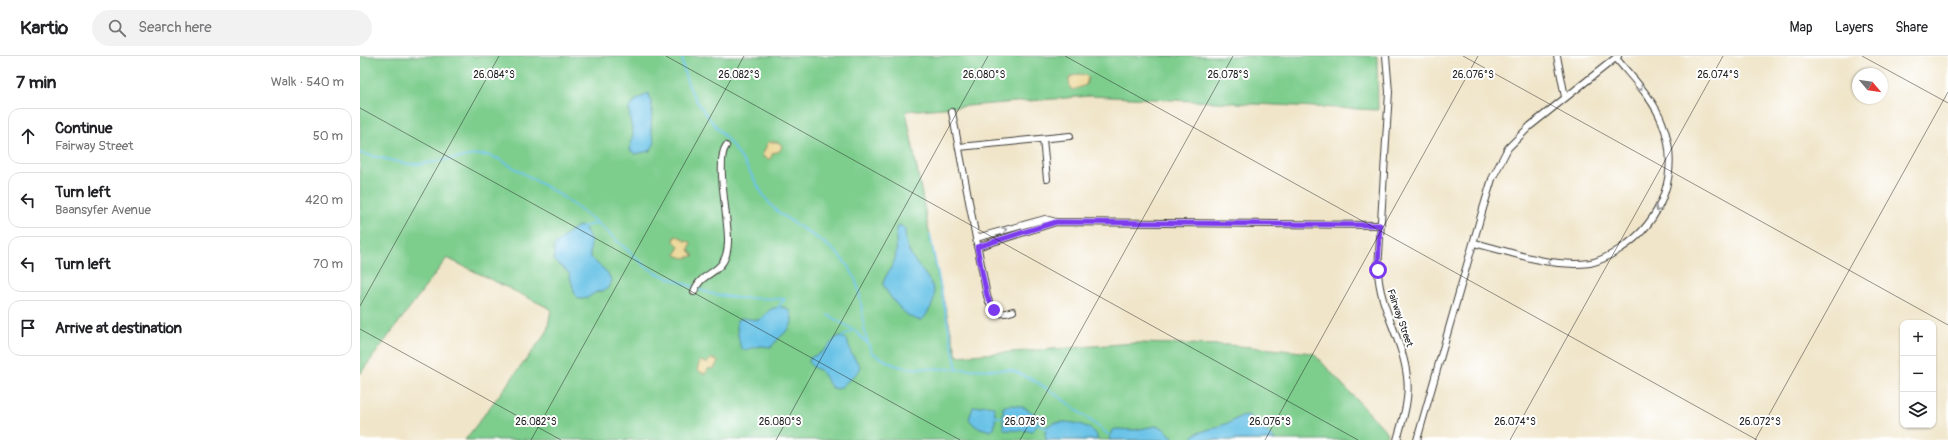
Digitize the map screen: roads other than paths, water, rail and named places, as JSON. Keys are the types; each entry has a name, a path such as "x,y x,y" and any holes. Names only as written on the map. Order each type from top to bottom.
{"street":[{"name":"Fairway Street","path":"1386,56 1389,92 1380,225 1378,283 1380,295 1399,346 1407,376 1407,401 1397,440"},
{"path":"1557,56 1565,97"},
{"path":"1416,440 1492,179 1508,148 1530,126 1617,57 1655,107 1662,121 1669,150 1669,179 1664,196 1648,226 1628,244 1608,257 1592,263 1554,264 1474,243"},
{"path":"952,112 977,247 990,305 1002,315 1013,311"},
{"path":"959,147 1070,136"},
{"path":"1043,139 1047,179"},
{"path":"694,292 697,284 717,271 724,262 727,253 726,211 721,163 723,150 726,146"},
{"path":"976,238 1045,219 1056,222 1380,225"},
{"path":"977,247 1056,222"},
{"path":"1016,226 1019,234"}],"water":[{"path":"649,93 652,107 651,130 655,143 650,151 635,154 630,150 633,133 629,109 636,100"},
{"path":"900,225 905,229 909,251 933,286 934,300 922,320 917,320 905,313 889,295 883,284 885,277 894,262 896,254 897,230 898,226"},
{"path":"579,226 585,228 591,241 590,254 592,259 607,272 612,281 606,290 597,292 583,299 579,299 575,295 569,273 554,260 554,246 571,230"},
{"path":"778,307 786,308 791,314 792,321 788,330 771,347 761,346 745,350 741,348 737,320 742,318 759,320 771,309"},
{"path":"837,337 842,337 847,340 851,353 860,366 860,370 841,387 836,389 831,387 820,370 814,368 809,363 810,358 822,352"},
{"path":"987,405 993,406 995,414 994,429 990,431 975,426 969,419 973,407"},
{"path":"1009,405 1025,408 1038,417 1038,424 1033,431 1005,430 1003,427 1003,407"},
{"path":"1248,415 1276,440 1191,440 1195,434 1231,422 1241,416"},
{"path":"1065,422 1087,427 1094,432 1097,436 1097,440 1046,440 1045,433 1047,426 1053,423"},
{"path":"1156,426 1163,428 1176,440 1109,440 1112,430 1134,430"}],"waterway":[{"path":"682,56 684,72 689,87 696,100 734,148 771,206 833,250 848,266 858,288 867,342 872,353 894,365 907,368 1009,370 1021,374 1047,389 1109,435"},
{"path":"360,153 407,164 421,164 475,155 487,155 499,159 560,195 594,220 645,266 656,273 712,294 738,298 785,299"},
{"path":"583,227 597,223"},
{"path":"930,235 957,370"},
{"path":"778,307 784,300"},
{"path":"828,315 854,330 867,343"},
{"path":"842,337 853,330"},
{"path":"995,417 1002,417"},
{"path":"1038,424 1046,428"}]}
